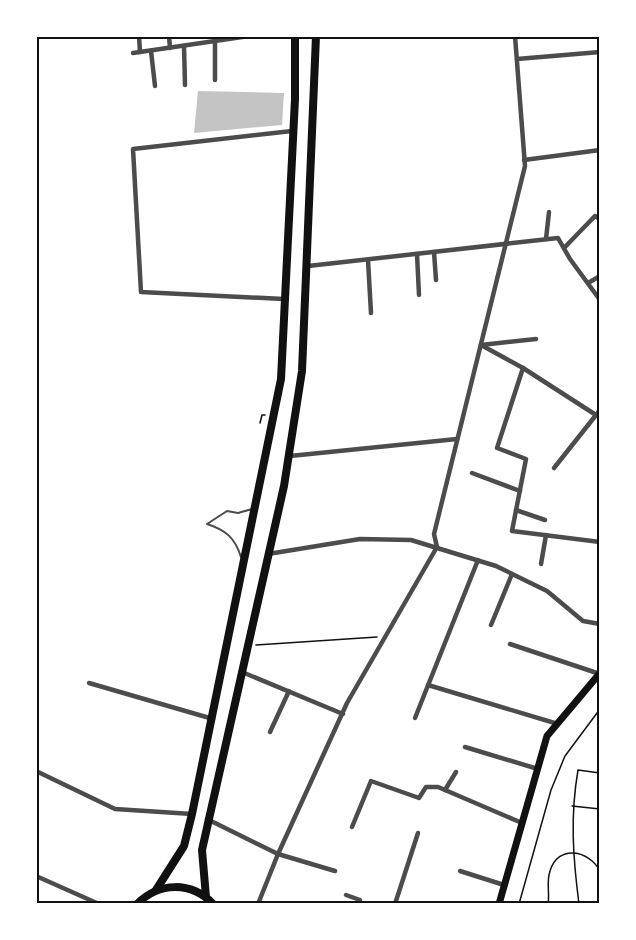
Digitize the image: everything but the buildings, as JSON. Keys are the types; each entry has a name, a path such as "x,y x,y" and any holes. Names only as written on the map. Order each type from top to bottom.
{"main road":[{"path":"136,904 156,890 184,846 213,719 280,379 295,36"},
{"path":"206,897 202,850 207,819 290,456 302,371 316,36"},
{"path":"499,904 547,736 600,674"},
{"path":"156,890 182,887 206,897 213,904"}],"street":[{"path":"139,36 140,52"},
{"path":"169,36 170,48"},
{"path":"199,36 200,43"},
{"path":"133,53 249,36"},
{"path":"258,904 278,854 343,714 384,636 437,547 434,534 525,160 515,36"},
{"path":"215,41 215,80"},
{"path":"184,46 185,85"},
{"path":"150,51 155,86"},
{"path":"517,59 600,52"},
{"path":"284,299 141,292 133,149 292,131"},
{"path":"525,160 600,150"},
{"path":"546,239 549,212"},
{"path":"564,248 596,216 600,219"},
{"path":"308,266 558,238 600,300"},
{"path":"434,252 436,280"},
{"path":"417,254 419,295"},
{"path":"368,260 371,313"},
{"path":"588,283 600,276"},
{"path":"481,345 536,339"},
{"path":"481,345 523,368 596,415"},
{"path":"523,368 497,448 526,459 512,531 600,543"},
{"path":"554,468 600,410"},
{"path":"290,456 457,440"},
{"path":"472,473 520,491"},
{"path":"516,510 545,520"},
{"path":"541,564 546,535"},
{"path":"267,554 360,539 411,540 478,560 512,574 547,591 583,621 600,624"},
{"path":"415,718 478,560"},
{"path":"491,625 512,574"},
{"path":"510,644 600,674"},
{"path":"242,672 343,714"},
{"path":"89,683 213,719"},
{"path":"428,685 558,724"},
{"path":"270,732 289,691"},
{"path":"465,747 538,769"},
{"path":"36,771 115,809 192,814"},
{"path":"445,790 456,772"},
{"path":"352,827 371,781 419,798 426,787 445,790 522,823"},
{"path":"207,819 278,854 335,871"},
{"path":"395,904 418,833"},
{"path":"460,870 504,885"},
{"path":"36,876 99,904"},
{"path":"346,895 360,900 359,904"}],"lane":[{"path":"244,564 237,546 226,530 207,524 227,511 238,513 254,508"}],"path":[{"path":"261,423 262,415 272,416"},
{"path":"248,645 384,636"},
{"path":"525,904 519,903 555,782 566,756 600,709"},
{"path":"584,904 579,904 573,852 572,806 578,770 599,773 600,769"},
{"path":"572,806 600,809"},
{"path":"548,904 546,888 550,870 559,857 573,852 590,857 600,871"}]}
